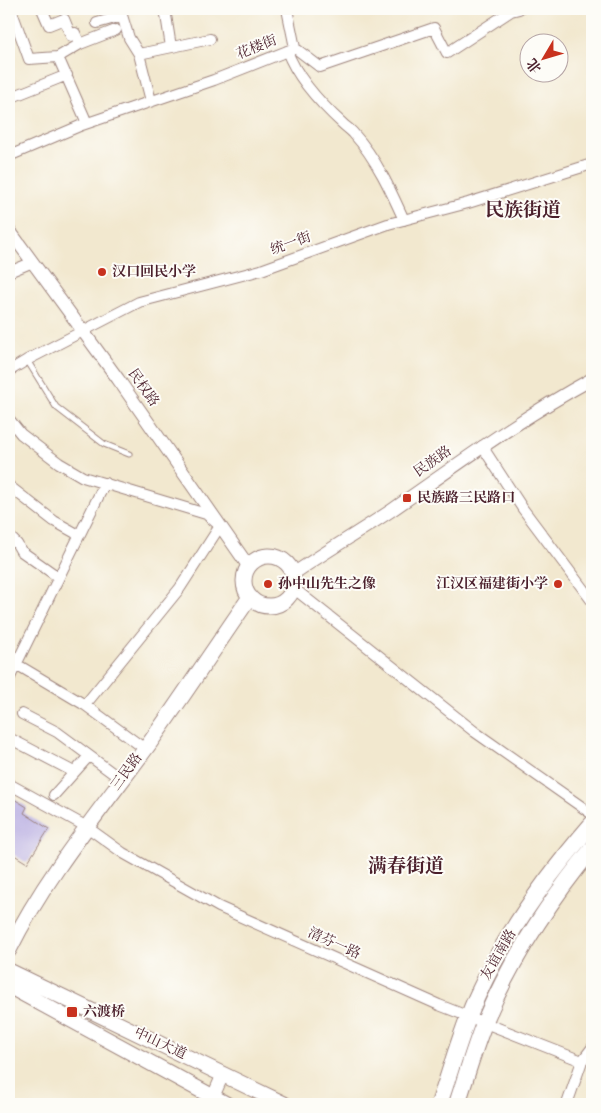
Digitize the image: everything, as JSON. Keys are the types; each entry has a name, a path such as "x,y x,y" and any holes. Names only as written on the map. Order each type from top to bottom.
{"main road":[{"path":"268,556 281,559 288,565 292,581 289,595 276,605 262,604 250,598 244,584 245,573 252,562 268,556"},
{"name":"三民路","path":"9,950 31,908 250,598"},
{"name":"友谊南路","path":"457,1104 477,1020 478,992 531,902 563,858 592,824"},
{"name":"友谊南路","path":"440,1104 477,1020 543,914 592,849"},
{"name":"中山大道","path":"9,972 284,1104"},
{"name":"中山大道","path":"9,986 216,1102"}],"street":[{"path":"11,9 29,59 58,57 80,44 116,30"},
{"path":"42,9 49,25 64,18 71,36 75,33 80,44"},
{"path":"165,9 171,47"},
{"path":"287,9 292,65 342,123 354,134 372,159 404,220"},
{"name":"花楼街","path":"9,156 87,123 214,80 291,50 320,66 434,28 447,53 512,11 519,9"},
{"path":"103,35 98,23 121,12 130,38 139,54 151,101"},
{"path":"139,54 210,39"},
{"path":"58,57 87,123"},
{"path":"12,97 66,75"},
{"name":"统一街","path":"9,371 26,360 139,302 261,270 388,224 468,203 592,164"},
{"name":"民权路","path":"9,230 83,331 248,567"},
{"path":"9,272 33,262"},
{"name":"民族路","path":"292,581 482,446 552,400 592,379"},
{"path":"9,419 22,434 59,463 83,477 206,514 220,526 180,588 85,705"},
{"path":"482,446 523,509 592,601"},
{"path":"9,679 104,483"},
{"path":"9,486 54,521 79,536"},
{"path":"9,536 18,544 21,551 58,577"},
{"path":"292,581 475,732 592,814"},
{"path":"16,664 85,705 145,749"},
{"path":"22,714 57,732 122,780"},
{"path":"9,738 74,772"},
{"path":"54,795 89,756"},
{"name":"清芬一路","path":"9,784 87,827 123,853 218,907 386,983 582,1061"},
{"path":"567,1104 582,1061 592,1048"},
{"path":"216,1102 223,1074"}],"lane":[{"path":"26,360 56,407 104,444 129,454"}],"building":[{"path":"9,796 27,807 24,813 49,829 27,863 11,853 14,849 9,845"}],"place":[{"name":"汉口回民小学","path":"102,272"},
{"name":"民族路三民路口","path":"407,498"},
{"name":"孙中山先生之像","path":"268,584"},
{"name":"江汉区福建街小学","path":"558,584"},
{"name":"六渡桥","path":"72,1012"}],"district":[{"name":"民族街道","path":"523,211"},
{"name":"满春街道","path":"406,867"}]}
